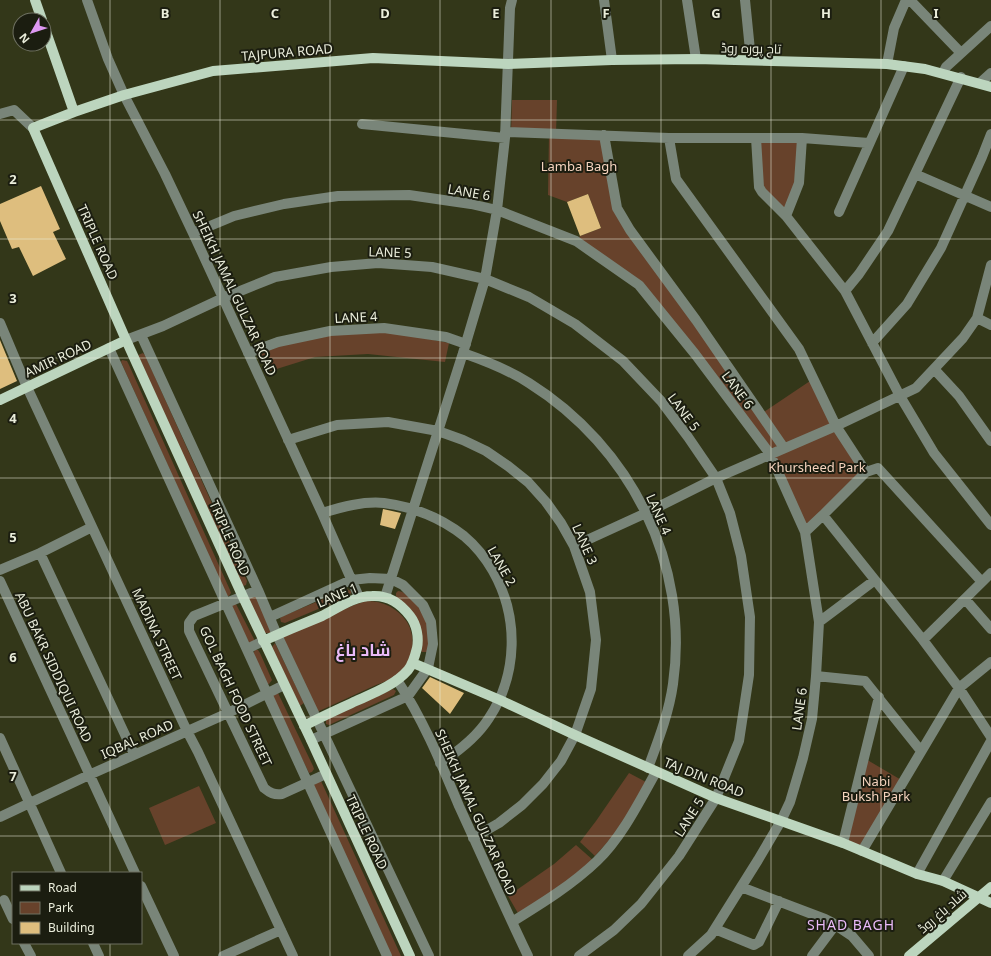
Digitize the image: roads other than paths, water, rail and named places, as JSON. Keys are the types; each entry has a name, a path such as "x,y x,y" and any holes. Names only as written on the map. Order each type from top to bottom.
{"main road":[{"path":"35,0 39,12"},
{"path":"52,49 74,112"},
{"name":"TAJPURA ROAD","path":"33,128 124,94 213,71 373,58 508,64"},
{"name":"تاج پورہ روڈ","path":"508,64 612,60 696,59 887,64 943,73 991,86"},
{"name":"TRIPLE ROAD","path":"33,128 126,340 263,641 311,740 410,956"},
{"name":"AMIR ROAD","path":"0,400 126,340"},
{"name":"LANE 1","path":"263,641 323,615 359,597 373,595 385,597 396,602 405,609 412,619 417,630 418,642 413,663 408,670 397,680 375,692 304,726"},
{"name":"TAJ DIN ROAD","path":"413,663 428,668 500,700 716,798 843,843 917,874 943,881 991,903"},
{"name":"شاد باغ روڈ","path":"909,956 991,887"}],"street":[{"name":"SHEIKH JAMAL GULZAR ROAD","path":"86,0 124,94 165,174 224,298 359,597"},
{"path":"385,597 485,279 497,210 505,135 510,8 512,0"},
{"path":"604,0 612,60"},
{"path":"687,0 696,59"},
{"path":"745,0 751,60"},
{"path":"887,64 894,28 906,0"},
{"path":"910,0 961,53"},
{"path":"943,73 946,67 991,26"},
{"path":"839,212 904,66"},
{"path":"980,83 991,73"},
{"path":"845,291 859,274 888,231 961,78"},
{"path":"0,114 14,110 33,128"},
{"path":"362,124 505,135 669,138 802,138 869,143"},
{"path":"872,343 907,304 941,248 991,134"},
{"path":"604,136 617,208 630,230 696,320 784,448"},
{"path":"669,138 676,178 799,349 836,426 866,472"},
{"path":"756,138 759,187 762,192 786,216 845,291 900,396 934,454 991,525"},
{"path":"786,216 799,183 802,138"},
{"path":"915,174 991,207"},
{"name":"LANE 6","path":"193,233 234,216 284,204 338,196 409,195 471,204 497,210 576,241 639,285 695,354 770,454 804,532 819,622 812,720 790,802 781,821 742,887 711,935 688,956"},
{"name":"LANE 5","path":"126,340 163,326 224,298 275,277 331,267 378,263 432,267 485,279 529,297 575,324 623,361 661,401 716,478 730,513 741,556 750,617 749,675 739,741 716,798 679,856 641,904 614,930 579,956"},
{"path":"574,546 646,513 716,478 836,426 916,388 963,338 977,318 991,265"},
{"path":"977,318 991,325"},
{"name":"MADINA STREET","path":"0,323 27,387 293,956"},
{"name":"LANE 4","path":"248,353 278,342 330,331 384,328 446,338 528,382 558,402 584,426 608,452 629,481 646,513 662,554 672,597 676,640 673,684 664,727 652,770 625,827 597,861 551,897 512,922"},
{"path":"141,335 258,590 277,635 429,956"},
{"path":"109,348 387,956"},
{"path":"934,369 959,396 991,441"},
{"name":"LANE 3","path":"288,440 336,425 388,422 438,431 463,440 486,451 528,482 546,502 561,523 574,546 590,592 596,640 591,689 575,735 561,761 538,789 522,805 499,823 473,838"},
{"path":"804,532 866,472 878,468 982,582"},
{"name":"LANE 2","path":"322,513 352,504 383,503 414,508 441,520 466,537 486,559 500,584 510,613 513,642 510,672 500,700 489,719 475,736 459,751 440,763"},
{"path":"823,515 923,640 959,688 991,737"},
{"path":"0,570 40,553 92,527"},
{"path":"40,553 134,754"},
{"path":"923,640 991,573"},
{"path":"270,617 351,580 370,578 391,579 403,585 423,605 431,622 433,644 428,668 408,696 311,740"},
{"path":"819,622 875,580"},
{"name":"ABU BAKR SIDDIQUI ROAD","path":"0,581 135,872"},
{"name":"GOL BAGH FOOD STREET","path":"258,590 194,616 189,623 189,631 264,788 270,793 276,795 282,794 326,774"},
{"path":"964,599 991,629"},
{"path":"247,649 263,641"},
{"path":"862,851 959,688 991,662"},
{"path":"816,676 865,681 921,751"},
{"name":"SHEIKH JAMAL GULZAR ROAD","path":"397,680 408,696 440,763 528,956"},
{"name":"IQBAL ROAD","path":"0,817 134,754 228,713 284,685"},
{"path":"843,843 879,697"},
{"path":"0,738 59,872"},
{"path":"917,874 991,741"},
{"path":"943,881 991,802"},
{"path":"742,887 831,922 852,936 869,956"},
{"path":"142,888 174,956"},
{"path":"6,899 12,916"},
{"path":"715,929 754,945 759,942 779,901"},
{"path":"812,956 833,928 831,922"},
{"path":"226,955 281,930"},
{"path":"24,944 30,956"},
{"path":"93,944 99,956"}],"district":[{"name":"شاد باٰغ","path":"363,650"},
{"name":"SHAD BAGH","path":"851,925"}],"park label":[{"name":"Lamba Bagh","path":"579,166"},
{"name":"Khursheed Park","path":"817,467"},
{"name":"Nabi Buksh Park","path":"876,788"}]}
